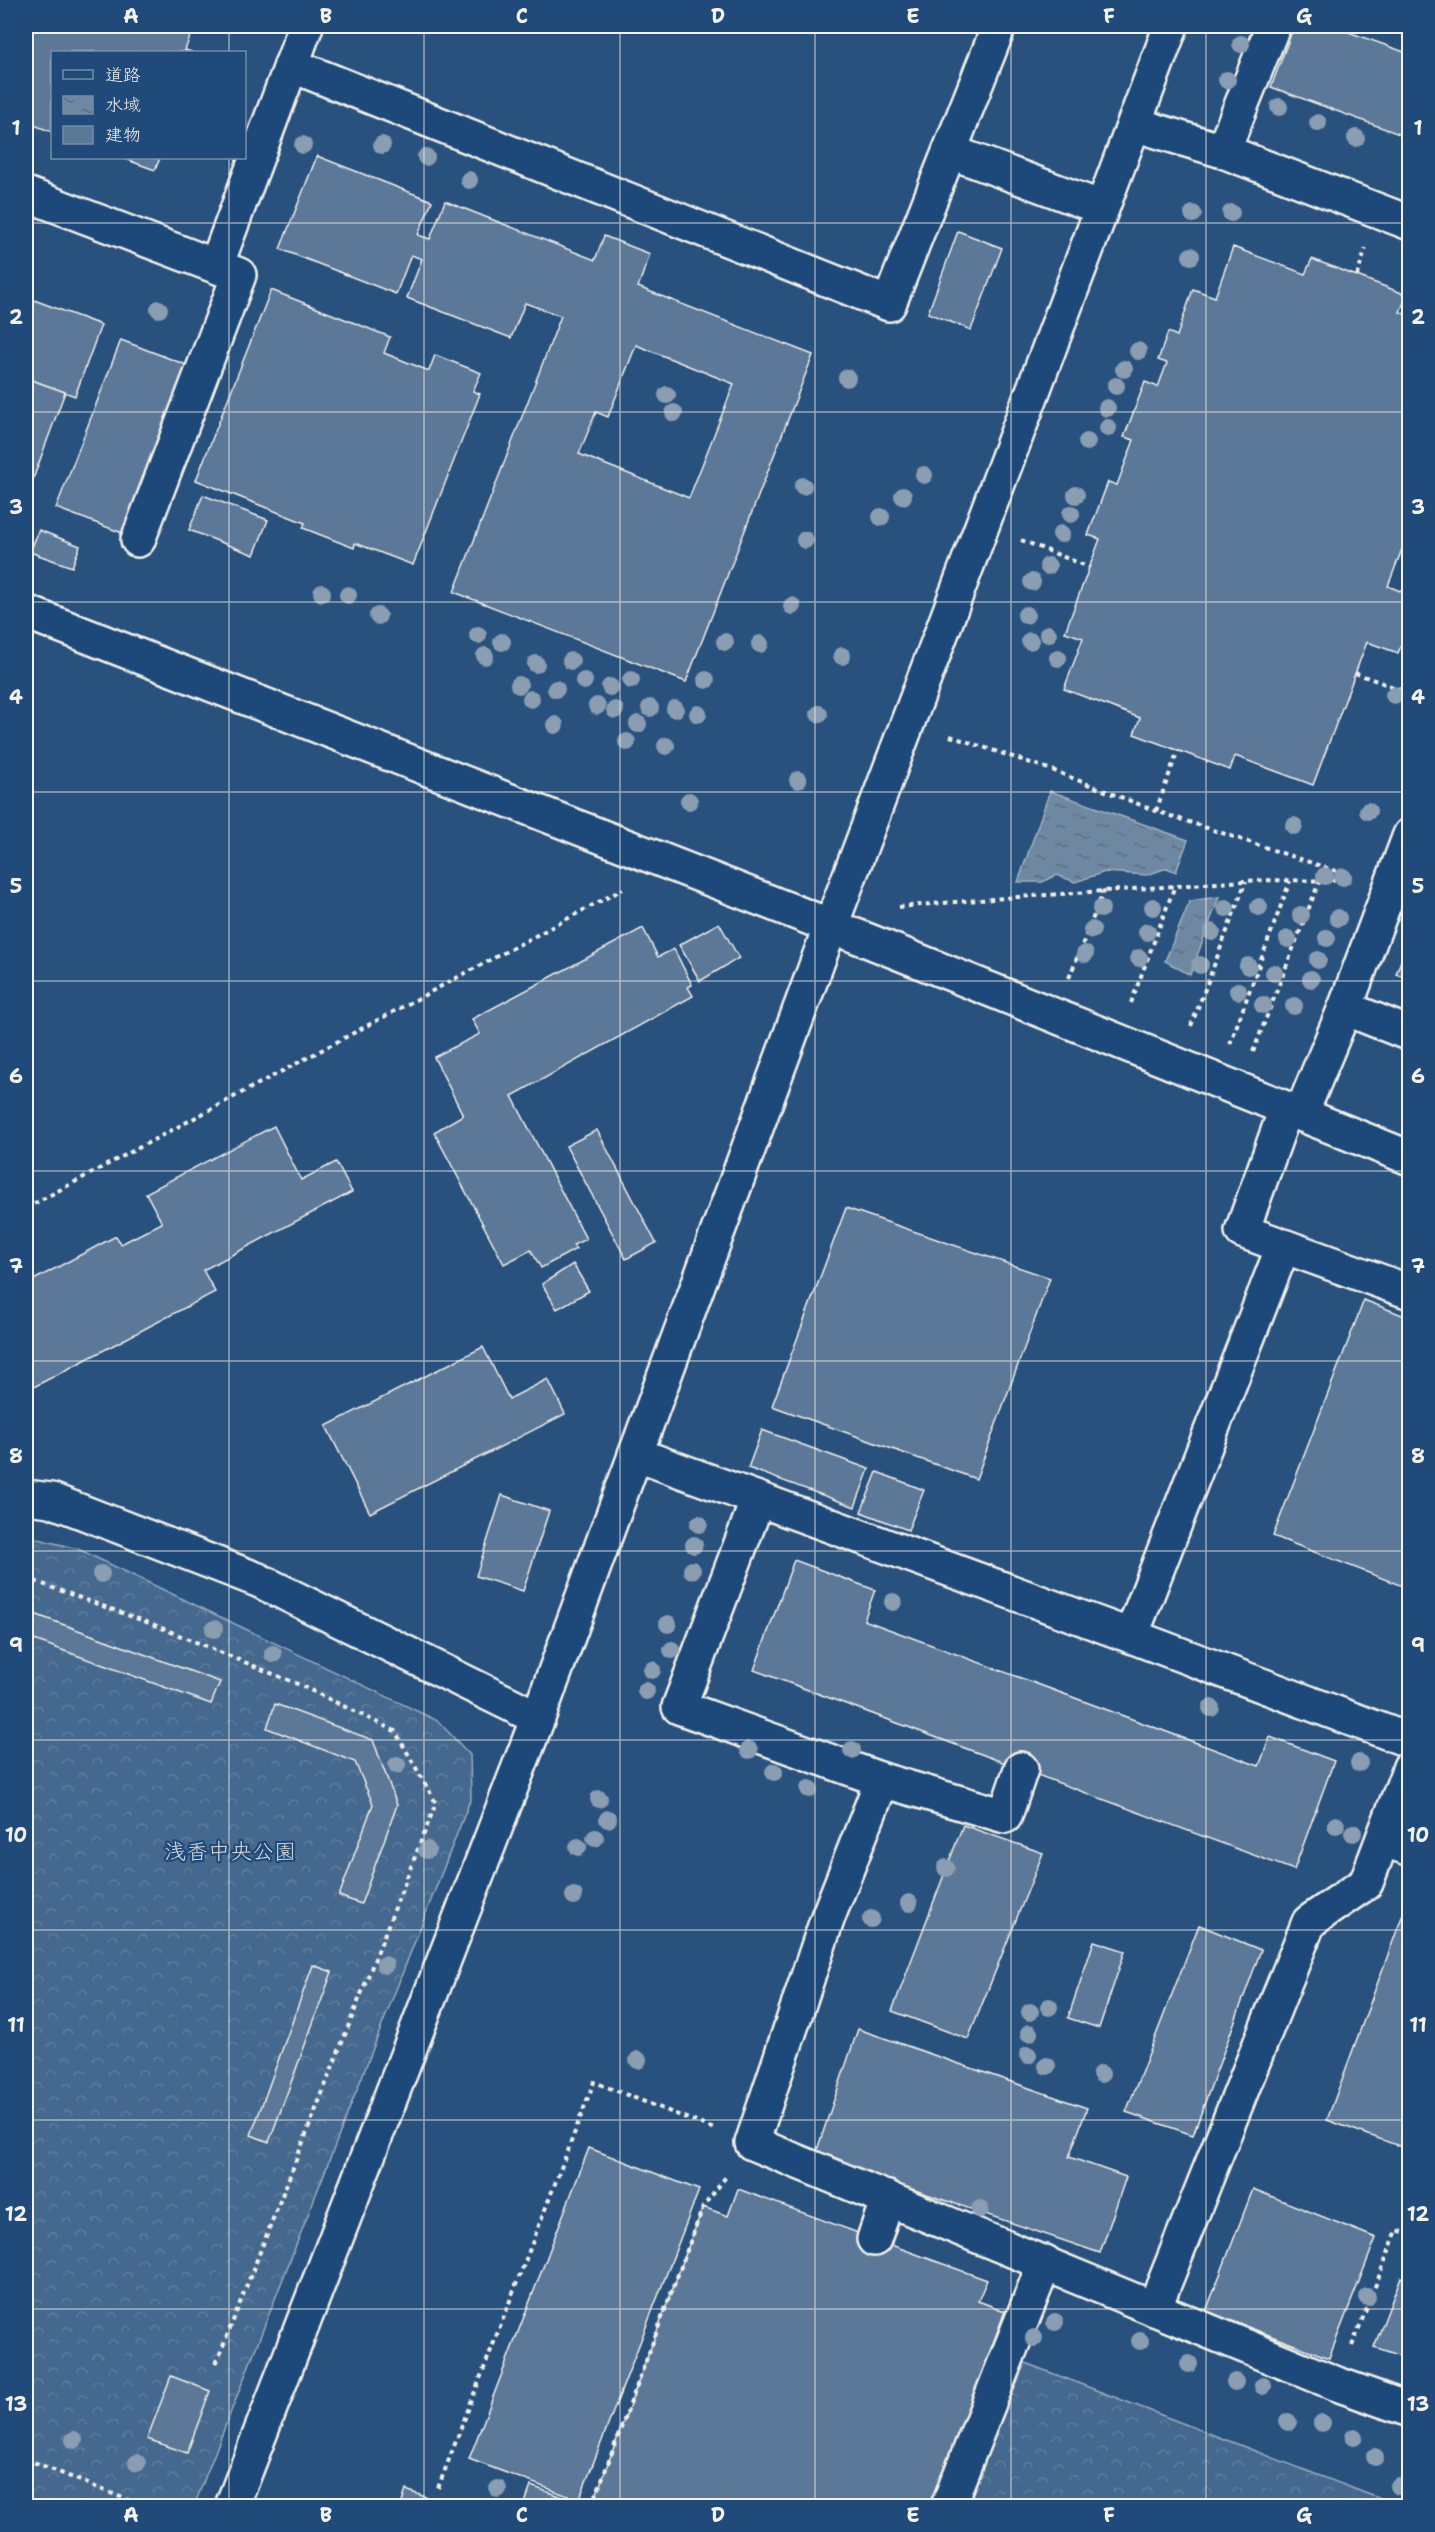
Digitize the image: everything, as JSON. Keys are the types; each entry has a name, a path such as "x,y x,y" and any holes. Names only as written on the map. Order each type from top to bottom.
{"street":[{"path":"216,266 306,26"},
{"path":"291,66 889,304 999,26"},
{"path":"232,2506 538,1718 830,927 1171,26"},
{"path":"1223,151 1273,26"},
{"path":"1134,124 1223,151 1410,223"},
{"path":"951,152 1102,208"},
{"path":"26,195 239,275 138,540"},
{"path":"26,612 869,941 1410,1158"},
{"path":"1410,836 1345,1008 1293,1112 1242,1231 1410,1292"},
{"path":"1345,1008 1410,1034"},
{"path":"1131,1636 1283,1247"},
{"path":"635,1454 1410,1741"},
{"path":"26,1497 51,1500 258,1580 538,1718"},
{"path":"758,1499 679,1707 1002,1826 1021,1769"},
{"path":"1154,2309 1309,1922 1366,1883 1396,1844 1410,1767"},
{"path":"882,1780 828,1917 752,2143 1337,2384 1410,2410"},
{"path":"874,2239 888,2198"},
{"path":"948,2506 1045,2262"}],"path":[{"path":"1021,540 1089,567"},
{"path":"1355,673 1410,693"},
{"path":"898,908 1104,890 1174,888 1246,881 1319,882 1359,878 1156,811 1052,770 950,736"},
{"path":"1156,811 1178,750"},
{"path":"26,1208 672,864"},
{"path":"1188,1034 1246,881"},
{"path":"1228,1049 1290,881"},
{"path":"1251,1058 1319,882"},
{"path":"1128,1011 1174,888"},
{"path":"1065,987 1104,890"},
{"path":"26,1578 152,1624 300,1685 395,1731 436,1803 216,2364"},
{"path":"438,2488 594,2082 752,2143 703,2207 594,2501 607,2506"},
{"path":"1337,2384 1398,2229 1410,2234"},
{"path":"26,2459 143,2506"}],"green space":[{"name":"浅香中央公園","path":"26,1536 78,1549 438,1721 470,1755 471,1798 194,2506 26,2506"},
{"path":"1020,2361 1399,2506 964,2506"}],"water":[{"path":"1050,791 1188,840 1176,872 1167,868 1147,875 1105,872 1075,882 1057,875 1042,882 1018,882"},
{"path":"1219,897 1190,975 1165,961 1190,901"}],"building":[{"path":"26,26 194,26 185,50 188,51 51,51 51,132 26,122"},
{"path":"1294,26 1332,26 1410,54 1410,138 1271,87"},
{"path":"317,156 432,201 418,235 430,239 445,201 595,260 604,236 650,254 638,287 813,355 686,682 454,592 561,316 525,303 511,338 407,298 422,259 411,255 396,294 280,249","holes":["636,345 734,384 689,498 579,454 596,412 608,417"]},
{"path":"125,159 160,159 155,170"},
{"path":"958,231 1002,248 971,330 928,313"},
{"path":"1233,247 1305,274 1312,259 1407,295 1400,312 1410,316 1410,546 1404,544 1388,586 1410,595 1410,622 1398,653 1367,642 1313,785 1235,756 1230,770 1134,734 1140,718 1064,689 1083,638 1065,632 1100,539 1088,535 1108,482 1117,485 1134,440 1124,437 1145,382 1158,387 1167,363 1158,360 1168,332 1177,336 1193,289 1215,297"},
{"path":"271,290 390,337 384,353 429,371 435,355 481,373 473,391 480,394 413,565 355,543 354,548 303,528 305,523 196,480"},
{"path":"26,297 101,325 75,396 26,378"},
{"path":"121,340 189,366 125,534 56,508"},
{"path":"26,378 65,392 26,498"},
{"path":"203,495 268,520 254,555 189,530"},
{"path":"39,530 80,546 72,567 30,552"},
{"path":"719,923 739,958 700,981 679,945"},
{"path":"643,928 658,957 674,949 692,985 688,987 693,996 512,1096 586,1239 573,1245 576,1249 541,1268 531,1250 504,1264 434,1132 463,1115 434,1057 480,1034 472,1019"},
{"path":"1410,937 1410,979 1396,974"},
{"path":"274,1126 301,1180 336,1162 352,1192 203,1270 215,1292 26,1391 26,1284 116,1236 121,1244 162,1223 146,1193"},
{"path":"597,1130 656,1243 626,1259 566,1146"},
{"path":"846,1208 1050,1278 976,1479 772,1406"},
{"path":"573,1264 589,1291 557,1309 542,1284"},
{"path":"1364,1300 1410,1318 1410,1589 1273,1536"},
{"path":"483,1347 509,1399 548,1379 565,1414 370,1513 326,1426"},
{"path":"762,1430 869,1469 855,1507 748,1468"},
{"path":"877,1472 924,1490 908,1530 861,1512"},
{"path":"502,1495 549,1511 523,1591 476,1576"},
{"path":"794,1560 875,1590 864,1620 1259,1766 1270,1737 1334,1761 1294,1870 754,1670"},
{"path":"29,1612 220,1682 211,1704 26,1637"},
{"path":"275,1704 373,1740 397,1805 361,1904 339,1896 373,1804 355,1762 267,1728"},
{"path":"963,1825 1043,1853 968,2039 892,2011"},
{"path":"1406,1906 1410,1908 1410,2150 1327,2120"},
{"path":"1199,1925 1261,1950 1193,2135 1126,2112"},
{"path":"1094,1941 1125,1951 1099,2028 1068,2018"},
{"path":"313,1965 332,1972 269,2142 251,2135"},
{"path":"858,2029 1087,2108 1069,2157 1126,2177 1100,2253 815,2156"},
{"path":"589,2148 699,2190 579,2500 469,2459"},
{"path":"738,2189 987,2280 978,2301 1005,2311 933,2506 609,2506 594,2501 703,2207 728,2216"},
{"path":"1253,2189 1376,2238 1329,2358 1206,2311"},
{"path":"1401,2277 1410,2280 1410,2359 1374,2347"},
{"path":"171,2376 210,2391 187,2453 147,2439"},
{"path":"531,2486 587,2506 524,2506"},
{"path":"406,2490 450,2506 401,2506"}]}
